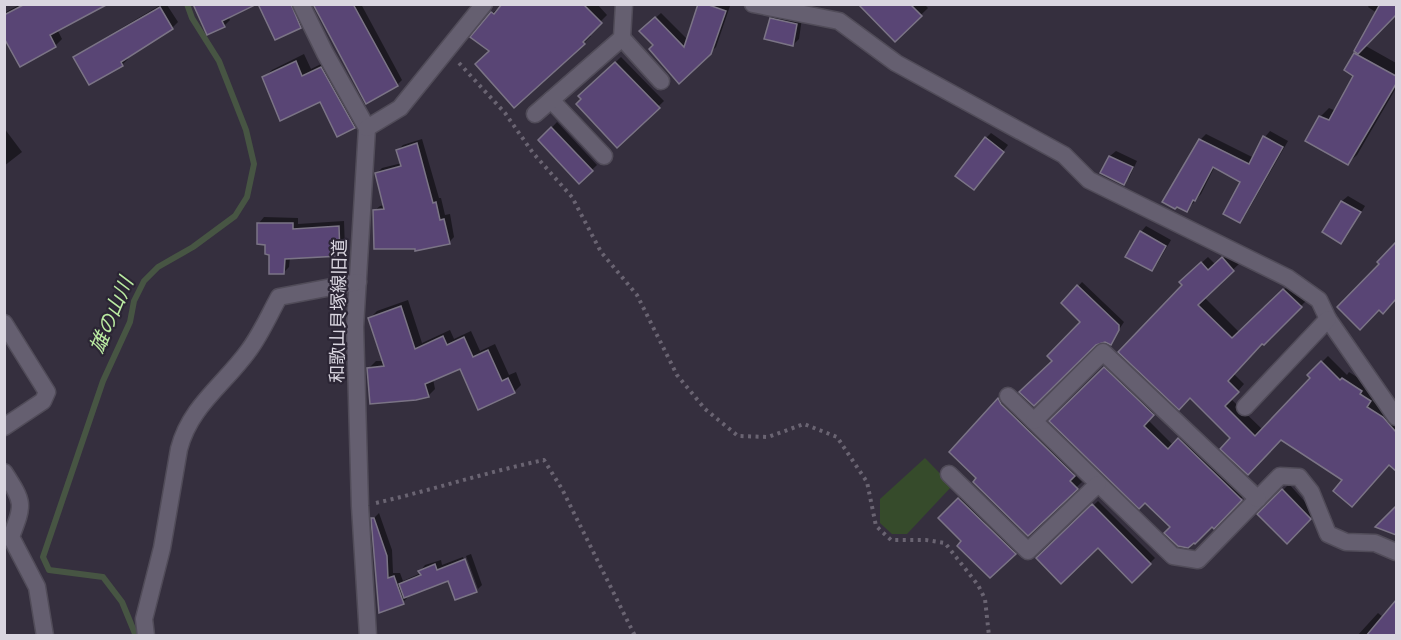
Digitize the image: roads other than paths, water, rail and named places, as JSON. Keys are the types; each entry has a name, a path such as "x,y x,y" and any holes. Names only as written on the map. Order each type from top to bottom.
{"street":[{"path":"301,4 325,53 367,128 400,108 484,4"},
{"path":"535,114 622,38 624,4"},
{"path":"753,4 839,21 896,63 1064,155 1089,180 1288,278 1319,300 1328,319 1396,417"},
{"path":"622,38 661,81"},
{"path":"551,100 604,156"},
{"name":"和歌山貝塚線旧道","path":"367,128 355,327 360,506 368,636"},
{"path":"146,636 144,619 162,548 179,449 183,432 195,411 224,382 250,350 279,297 358,282"},
{"path":"1245,407 1328,319"},
{"path":"4,323 47,392 43,401 4,428"},
{"path":"1034,421 1103,352 1258,499"},
{"path":"1008,396 1173,556 1198,560 1280,476 1299,477 1311,492 1328,534 1346,542 1375,543 1396,552"},
{"path":"4,472 19,496 22,510 11,537 37,587 45,636"},
{"path":"949,474 1028,551 1098,484"}],"waterway":[{"name":"雄の山川","path":"136,636 122,602 103,577 49,570 43,557 103,381 130,322 134,301 144,281 158,267 193,247 235,216 247,197 254,164 246,130 219,61 192,18 187,4"}]}
